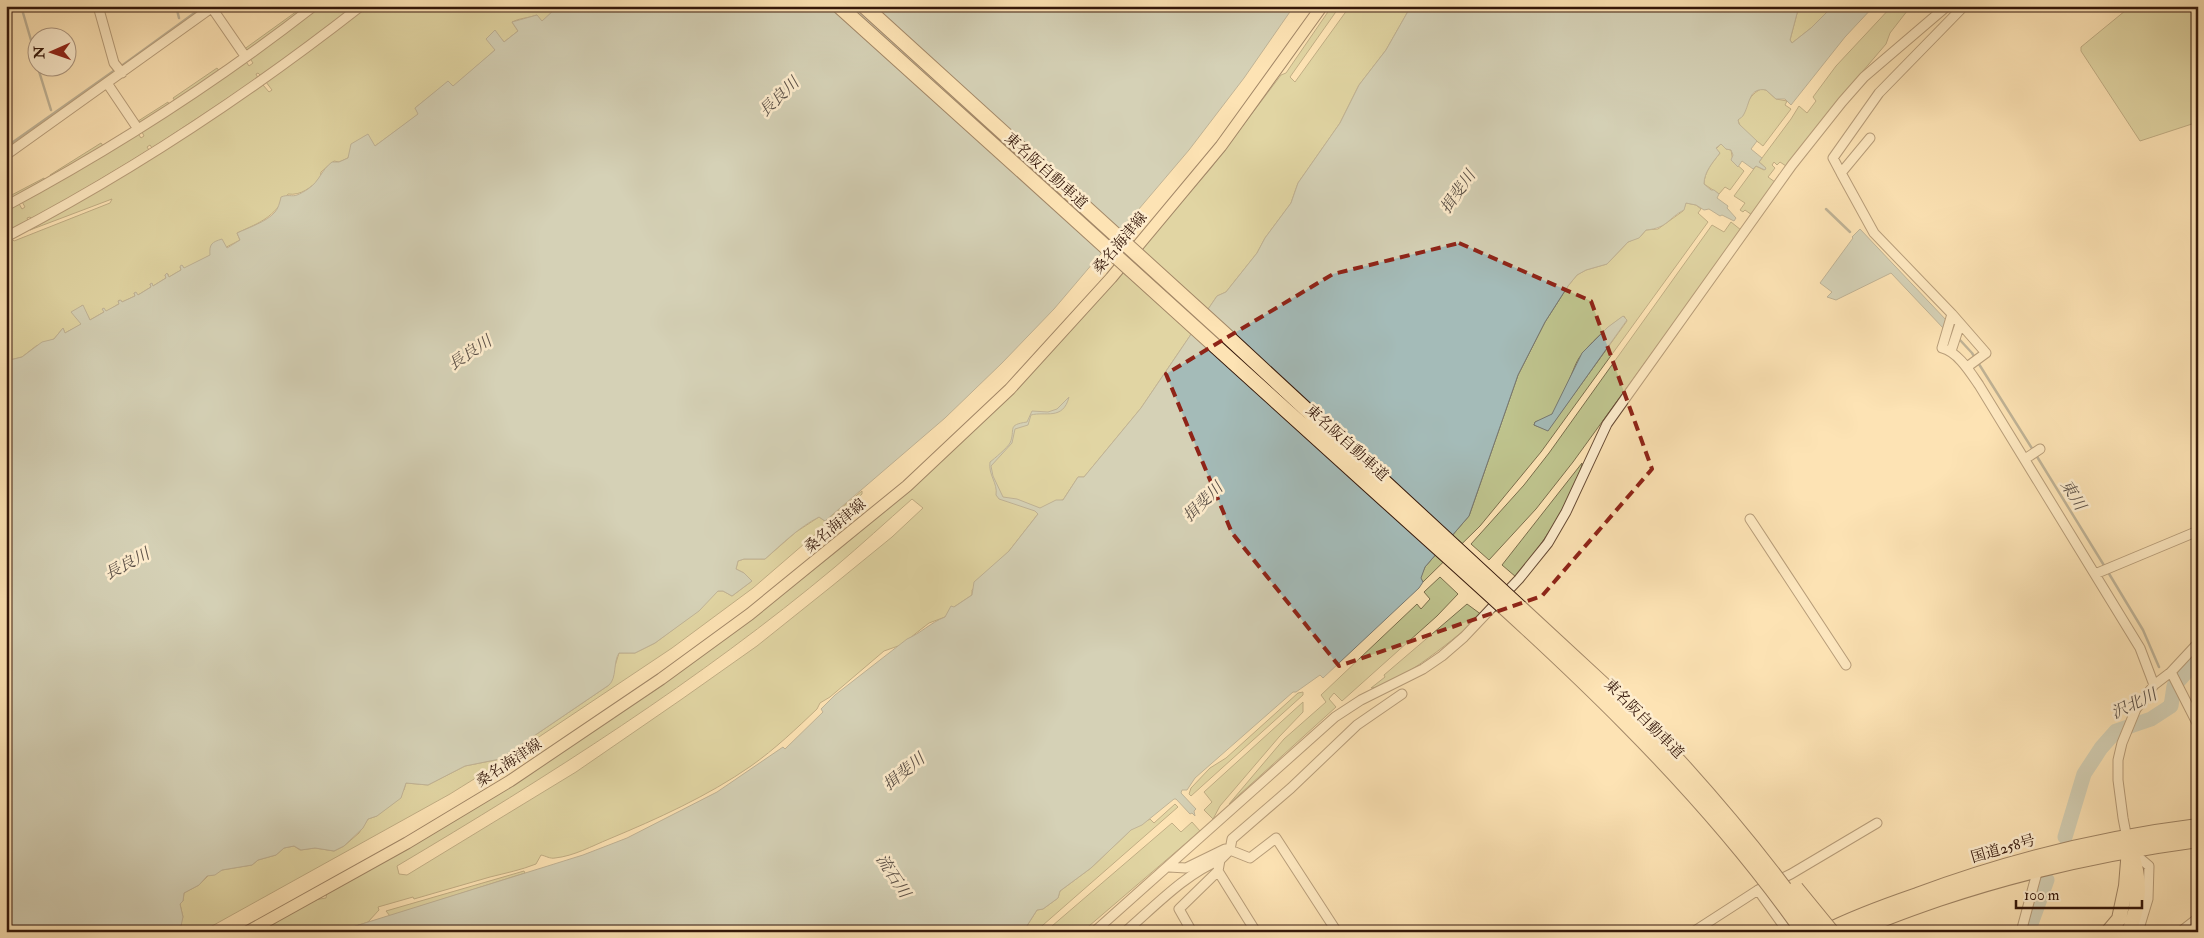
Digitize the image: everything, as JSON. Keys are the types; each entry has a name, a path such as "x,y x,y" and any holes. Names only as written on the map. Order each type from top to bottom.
{"highway":[{"name":"東名阪自動車道","path":"839,6 1463,570 1621,718 1669,766 1728,834 1803,932"},
{"name":"東名阪自動車道","path":"864,6 1580,661 1678,758 1738,826 1817,932"},
{"path":"1738,826 1758,842 1832,932"},
{"name":"国道258号","path":"1854,932 1919,906 1990,882 2128,842 2198,826"},
{"name":"国道258号","path":"1825,932 1849,920 1986,870 2037,856 2128,842 2198,840"},
{"path":"2108,932 2119,919 2126,886 2128,842"},
{"path":"2128,842 2138,872 2138,898 2129,932"}],"main road":[{"name":"桑名海津線","path":"247,932 407,843 510,781 661,679 750,614 907,486 1010,389 1111,278 1221,146 1322,6"}],"street":[{"path":"98,6 119,69"},
{"path":"6,206 86,162 138,129 314,6"},
{"path":"6,237 94,189 154,153 262,80 362,6"},
{"path":"1094,932 1335,717 1361,700 1422,669 1442,656 1464,637 1514,585 1548,543 1557,528 1607,424 1792,165 1864,77 1948,6"},
{"path":"1964,6 1879,93 1834,158 1874,234 1952,314 1986,353 1966,367"},
{"path":"6,155 106,83 119,69 213,7 245,56"},
{"path":"106,83 138,129"},
{"path":"1841,173 1870,138"},
{"path":"1952,314 1942,348 1951,351 1966,367 2026,458 2140,648 2154,685"},
{"path":"1951,351 1960,324"},
{"path":"2026,458 2040,449"},
{"path":"1750,519 1846,665"},
{"path":"2096,573 2198,531"},
{"path":"2138,932 2148,899 2148,866 2128,842 2118,780 2118,760 2122,743 2134,713 2154,685 2174,680 2198,643"},
{"path":"2174,680 2198,725"},
{"path":"1125,932 1177,887 1212,863 1220,860 1230,850 1232,839 1291,788 1357,726 1402,694"},
{"path":"1693,932 1758,890 1791,874 1876,823"},
{"path":"1168,867 1186,868 1225,849 1250,858 1276,838 1337,932"},
{"path":"1192,932 1179,909 1218,871 1220,860"},
{"path":"2021,932 2038,869"},
{"path":"1218,871 1256,932"},
{"path":"1758,890 1788,932"},
{"path":"2180,932 2198,918"}],"highlighted area":[{"path":"1459,243 1591,301 1652,469 1542,596 1339,666 1232,533 1166,374 1333,274"}],"green space":[{"path":"304,6 310,6 247,52 243,50"},
{"path":"320,6 354,6 261,76 258,73 256,74 258,78 152,148 150,145 147,147 149,150 44,213 32,219 30,217 27,218 28,221 6,233 6,209 18,202 22,209 25,207 21,200 137,132 141,138 144,136 141,130 245,60 249,66 253,63 249,57"},
{"path":"368,6 553,6 555,9 542,22 537,15 512,22 518,31 504,42 495,31 495,50 453,87 448,82 415,108 419,114 375,146 349,155 348,158 339,162 334,161 321,172 320,179 309,188 297,194 288,194 277,209 266,218 237,233 240,240 184,269 182,265 180,267 181,270 169,277 168,274 165,275 166,278 153,286 150,284 151,287 138,295 134,293 135,296 122,302 118,301 120,303 106,312 103,309 104,312 90,320 82,305 80,320 82,324 65,333 63,328 54,339 36,346 22,357 6,361 6,242 12,239 14,241 110,203 112,199 30,230 148,160 263,85 269,92 272,90 266,82"},
{"path":"1332,6 1340,6 1290,77 1295,82 1350,6 1411,6 1386,50 1359,85 1340,123 1298,183 1291,203 1265,238 1257,253 1226,292 1217,296 1141,408 1084,477 1078,477 1063,500 1053,502 1041,510 1009,551 972,590 972,595 954,607 945,617 929,623 901,645 884,651 830,697 820,703 817,709 793,731 751,766 700,797 664,815 576,853 553,858 541,855 536,864 525,868 378,907 379,910 368,922 350,928 347,932 260,932 314,900 326,898 327,893 754,617 836,552 911,489 1068,333 1211,168 1281,75 1286,73","holes":["912,499 923,508 892,537 757,646 682,699 576,772 407,875 399,874 397,866 510,798 622,726 731,649 835,567"]},
{"path":"1799,6 1833,6 1811,28 1792,43 1790,40"},
{"path":"1892,6 1911,6 1890,33 1886,44 1786,166 1780,162 1777,165 1774,162 1772,165 1775,168 1768,177 1775,182 1752,215 1745,210 1743,212 1740,210 1745,203 1734,196 1756,166 1764,170 1766,168 1759,162 1799,106 1807,113 1816,101 1813,97 1836,66"},
{"path":"2131,6 2198,6 2198,122 2140,141 2081,51 2081,47"},
{"path":"217,68 220,72 175,101 173,98"},
{"path":"1761,89 1766,90 1776,99 1787,101 1785,105 1791,109 1763,146 1745,131 1738,120 1749,100"},
{"path":"168,102 169,105 140,125 135,123"},
{"path":"101,143 104,147 52,178 50,175"},
{"path":"1721,144 1726,149 1731,150 1733,161 1744,171 1730,190 1725,187 1719,194 1704,184 1704,180 1707,171 1720,153 1716,149"},
{"path":"44,178 46,181 6,204 6,198"},
{"path":"1686,203 1696,205 1701,209 1698,213 1708,222 1541,452 1480,526 1423,582 1420,578 1425,567 1469,516 1518,375 1545,322 1568,286 1577,275 1586,270 1607,264 1628,242 1641,236 1646,230 1658,229 1683,211","holes":["1624,316 1627,321 1548,430 1534,425 1535,422 1547,418 1556,409 1579,358 1588,347"]},
{"path":"1731,222 1741,230 1573,462 1536,509 1489,560 1471,544 1524,485 1549,453 1712,225 1724,232"},
{"path":"1582,463 1580,472 1557,519 1542,543 1516,577 1502,565"},
{"path":"862,491 862,494 753,588 672,648 503,761 450,794 203,931 173,932 183,917 180,904 183,901 184,893 199,885 209,875 222,870 252,865 258,860 276,855 284,848 294,846 300,850 315,848 334,851 344,846 359,833 368,819 377,816 404,790 406,783 428,785 465,766 500,759 609,685 619,653 635,653 655,643 687,619 718,591 723,591 732,596 752,581 744,573 736,569 738,561 744,559 765,559 796,532 819,517 825,521"},
{"path":"1440,577 1458,594 1437,616 1342,701 1334,693 1329,699 1336,707 1229,804 1284,739 1326,702 1321,695 1417,604 1421,609 1430,599 1424,592"},
{"path":"1467,604 1482,615 1412,669 1396,679 1371,688 1385,677 1384,675"},
{"path":"1303,692 1303,695 1191,796 1189,794 1191,788 1210,768 1226,758 1298,693"},
{"path":"1303,702 1303,712 1220,806 1213,819 1204,810 1212,802 1204,792"},
{"path":"1175,804 1178,807 1035,932 1023,932 1037,910 1043,909 1058,898 1060,891 1091,868 1132,829 1150,819 1154,823"},
{"path":"1192,822 1200,831 1082,932 1045,932 1172,823 1181,832"},
{"path":"524,871 525,873 390,916 386,911"}],"water":[{"name":"長良川","path":"553,6 1294,6 1244,78 1189,150 1054,309 1002,363 945,418 825,521 819,517 812,521 791,536 765,559 744,559 738,561 736,569 744,573 752,581 732,596 723,591 718,591 699,611 655,643 635,653 619,653 613,678 609,685 500,759 465,766 428,785 406,783 401,798 377,816 368,819 363,828 344,846 334,851 315,848 301,850 294,846 284,848 276,855 258,860 252,865 222,870 215,875 207,876 199,885 184,893 183,901 180,904 183,917 181,926 176,927 173,932 85,932 82,928 69,932 6,932 6,361 22,357 42,342 54,339 63,328 65,333 81,324 71,312 83,305 90,320 104,312 102,309 104,308 106,311 119,304 118,301 121,300 122,302 135,296 134,293 136,292 138,295 151,287 150,284 152,283 153,286 166,278 165,275 167,273 169,277 181,270 180,266 182,265 184,268 210,255 210,248 216,241 222,239 227,248 240,240 237,233 258,224 272,215 277,209 281,197 295,196 304,192 315,183 325,168 332,162 339,162 348,158 351,144 368,134 375,146 418,114 415,108 448,81 453,86 495,50 486,39 495,30 504,42 518,31 512,22 537,15 542,21 555,9"},
{"path":"1411,6 1799,6 1790,40 1792,43 1811,28 1833,6 1874,6 1845,37 1791,105 1785,99 1776,99 1766,90 1753,93 1744,115 1738,120 1739,124 1757,141 1751,149 1762,158 1759,162 1766,168 1765,170 1756,166 1753,169 1742,161 1738,167 1731,160 1733,155 1731,150 1726,149 1721,144 1716,148 1720,153 1707,171 1704,184 1719,194 1717,198 1728,206 1727,208 1736,218 1734,221 1722,215 1720,216 1709,209 1704,210 1696,205 1686,203 1684,210 1663,225 1646,230 1639,238 1628,242 1607,264 1586,270 1577,275 1545,322 1518,375 1469,516 1425,567 1421,578 1423,582 1419,588 1323,678 1320,675 1296,692 1293,692 1195,778 1187,790 1182,790 1181,793 1196,809 1194,811 1195,816 1192,813 1190,814 1174,799 1142,825 1131,830 1091,868 1060,891 1058,898 1043,909 1037,910 1023,932 347,932 349,928 583,855 627,838 717,792 783,747 785,749 823,712 821,709 835,695 907,639 945,617 951,606 954,607 972,595 974,582 1009,551 1038,514 1035,511 999,499 996,495 996,487 990,471 990,462 1010,443 1014,426 1027,422 1032,411 1048,412 1057,409 1069,397 1066,404 1058,412 1031,415 1028,425 1015,429 1012,443 991,466 993,476 1003,497 1017,499 1040,508 1056,500 1063,500 1078,477 1084,477 1141,408 1217,296 1226,292 1257,253 1265,238 1291,203 1298,183 1340,123 1359,85 1386,50"},
{"path":"1860,229 1947,321 1944,329 1891,273 1836,300 1827,297 1832,292 1820,283 1852,237"},
{"path":"1623,316 1627,320 1548,431 1534,425 1535,422 1552,414 1582,353 1608,327"}],"waterway":[{"path":"21,6 28,30"},
{"path":"176,6 179,18"},
{"path":"120,67 204,6"},
{"path":"6,147 115,70"},
{"path":"41,78 51,110"},
{"name":"東川","path":"1826,209 1850,232"},
{"name":"東川","path":"1960,340 1972,353 2033,450"},
{"name":"東川","path":"2036,455 2105,567"},
{"name":"東川","path":"2108,572 2143,630 2159,667"},
{"name":"沢北川","path":"2065,837 2084,774 2101,748 2116,731 2151,719 2171,706 2174,686 2198,659"},
{"name":"東川","path":"2151,719 2151,713 2167,700 2168,693"},
{"name":"沢北川","path":"2028,932 2047,880"}],"water label":[{"name":"揖斐川","path":"1458,192"},
{"name":"揖斐川","path":"1203,502"},
{"name":"揖斐川","path":"904,772"},
{"name":"流石川","path":"893,876"}]}
